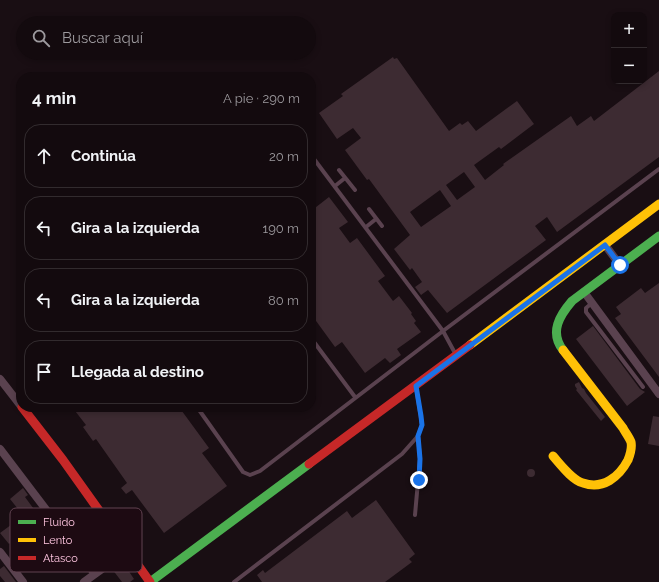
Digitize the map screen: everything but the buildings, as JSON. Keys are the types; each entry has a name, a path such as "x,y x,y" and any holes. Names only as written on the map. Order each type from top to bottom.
{"street":[{"path":"142,571 150,582 416,386 659,204"},
{"path":"554,456 568,473 582,483 599,485 613,479 623,469 630,456 631,442 623,428 561,347 557,336 557,325 561,312 584,292 659,236"},
{"path":"605,245 620,265"},
{"path":"584,292 659,394"},
{"path":"0,379 16,399"},
{"path":"27,412 97,508"},
{"path":"0,449 45,508"},
{"path":"1,554 10,565"},
{"path":"15,572 23,582"},
{"path":"84,582 91,572"}],"lane":[{"path":"316,161 443,331 457,355"},
{"path":"200,412 242,472 250,475 260,470 659,169"},
{"path":"339,170 355,190"},
{"path":"335,186 345,178"},
{"path":"369,209 382,226"},
{"path":"366,227 376,219"},
{"path":"592,303 586,308 586,312 643,387"},
{"path":"316,345 355,397"},
{"path":"234,582 402,454 418,436 422,425 416,386"},
{"path":"415,515 420,459 418,436"}],"traffic: fast":[{"path":"563,350 557,337 558,324 560,318 572,301 659,236"},
{"path":"150,582 309,464"}],"traffic: slow":[{"path":"470,345 659,204"},
{"path":"553,456 575,479 590,485 597,485 610,480 620,472 628,460 631,449 631,442 623,428 563,350"}],"traffic: jam":[{"path":"309,464 470,345"},
{"path":"26,412 97,508"},
{"path":"142,571 150,582"}],"route":[{"path":"419,480 420,459 418,436 422,425 416,386 605,245 620,265"}]}
